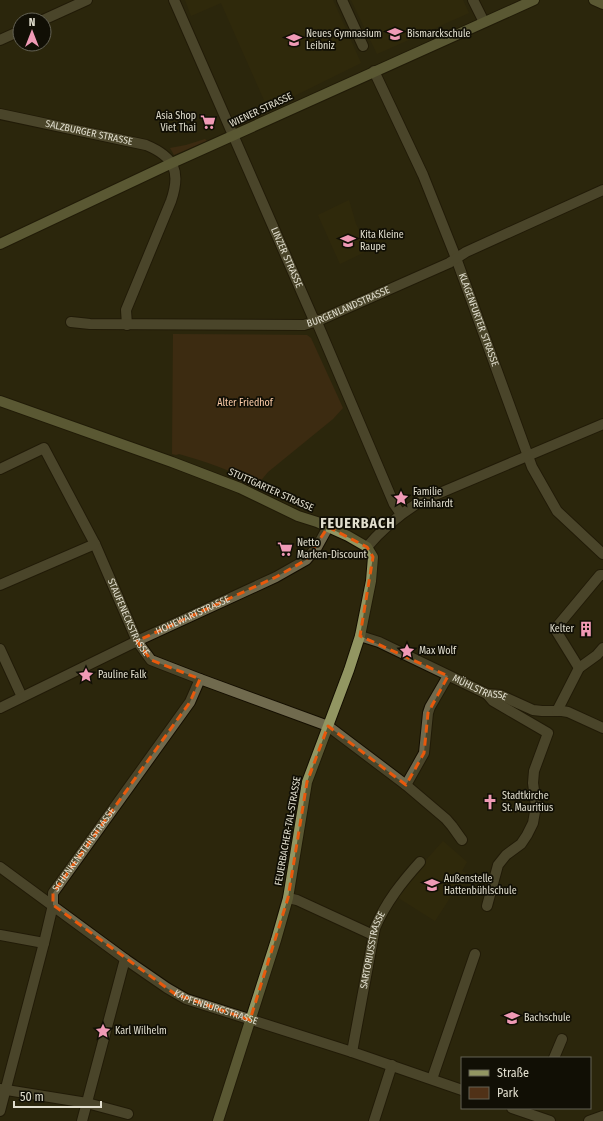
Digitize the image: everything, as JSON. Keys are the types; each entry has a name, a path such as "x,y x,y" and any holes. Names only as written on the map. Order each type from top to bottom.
{"main road":[{"name":"WIENER STRASSE","path":"0,244 172,163 534,0"},
{"path":"594,0 603,4"},
{"name":"STUTTGARTER STRASSE","path":"0,401 240,488 298,516 328,527 367,547"},
{"name":"FEUERBACHER-TAL-STRASSE","path":"218,1121 288,898 307,782 349,670 360,636 373,567 373,557 367,547"}],"street":[{"path":"52,16 87,0"},
{"name":"LINZER STRASSE","path":"174,0 313,318 316,320 394,504 400,514"},
{"path":"342,0 363,46"},
{"path":"474,0 484,22"},
{"path":"0,40 12,35"},
{"name":"KLAGENFURTER STRASSE","path":"374,71 423,175 456,258 527,456 543,489 557,511 603,554"},
{"name":"SALZBURGER STRASSE","path":"0,114 146,145 159,150 172,163"},
{"path":"127,325 126,310 175,189 176,177 172,163"},
{"name":"BURGENLANDSTRASSE","path":"71,322 127,325 304,325 320,320 449,263 456,258 603,190"},
{"path":"367,547 380,531 400,514 421,502 603,424"},
{"name":"STAUFENECKSTRASSE","path":"0,469 44,448 95,544 137,641 152,660 328,726 406,785 446,819 462,840"},
{"name":"HOHEWARTSTRASSE","path":"0,708 137,641 276,577 306,560 317,547 328,527"},
{"path":"0,585 95,544"},
{"path":"579,668 555,629 603,574"},
{"name":"MÜHLSTRASSE","path":"360,636 379,642 487,694 500,695 533,710 568,712 603,728"},
{"path":"557,711 579,668 597,655 603,648"},
{"path":"0,649 22,697"},
{"path":"406,785 424,753 428,713 448,676"},
{"name":"SCHENKENSTEINSTRASSE","path":"0,1111 2,1090 44,943 54,905 54,893 190,702 200,679"},
{"path":"487,694 493,701 548,733 534,771 533,783 536,806 533,823 521,844 506,855 498,864 487,906"},
{"name":"SARTORIUSSTRASSE","path":"352,1052 373,936 378,922 390,898 420,862"},
{"name":"KAPFENBURGSTRASSE","path":"0,867 175,994 186,999 352,1052 461,1090"},
{"path":"288,898 297,900 373,936"},
{"path":"0,935 44,943"},
{"path":"432,1079 475,954"},
{"path":"82,1121 125,959"},
{"path":"554,1057 562,1039"},
{"path":"374,1121 392,1066"},
{"path":"2,1090 87,1103 128,1114"},
{"path":"515,1109 550,1121"},
{"path":"591,1121 603,1116"}],"highlighted area":[{"path":"328,527 367,547 373,557 360,636 448,676 428,713 424,753 406,785 328,726 307,782 288,898 250,1020 175,994 53,905 53,893 190,702 200,679 151,660 137,641 276,577 306,560"}],"shaded area":[{"name":"Neues Gymnasium Leibniz","path":"185,0 333,0 361,63 268,109 221,3 191,16"},
{"name":"Bismarckschule","path":"351,0 463,0 469,13 377,54"},
{"name":"Kita Kleine Raupe","path":"349,200 356,224 360,232 363,231 371,249 340,264 318,215"},
{"name":"Außenstelle Hattenbühlschule","path":"443,841 467,862 462,871 466,873 435,921 397,897 419,868"}],"green space":[{"path":"205,139 207,141 174,155 170,148 186,145"},
{"name":"Alter Friedhof","path":"173,334 307,335 311,338 343,408 333,419 268,472 258,484 210,464 179,454 172,454"}],"place":[{"name":"Bismarckschule","path":"395,34"},
{"name":"Neues Gymnasium Leibniz","path":"294,40"},
{"name":"Asia Shop Viet Thai","path":"208,122"},
{"name":"Kita Kleine Raupe","path":"348,241"},
{"name":"Familie Reinhardt","path":"401,498"},
{"name":"Netto Marken-Discount","path":"285,549"},
{"name":"Kelter","path":"586,629"},
{"name":"Max Wolf","path":"407,651"},
{"name":"Pauline Falk","path":"86,675"},
{"name":"Stadtkirche St. Mauritius","path":"490,802"},
{"name":"Außenstelle Hattenbühlschule","path":"432,885"},
{"name":"Bachschule","path":"512,1018"},
{"name":"Karl Wilhelm","path":"103,1031"}],"district":[{"name":"FEUERBACH","path":"358,523"}]}
